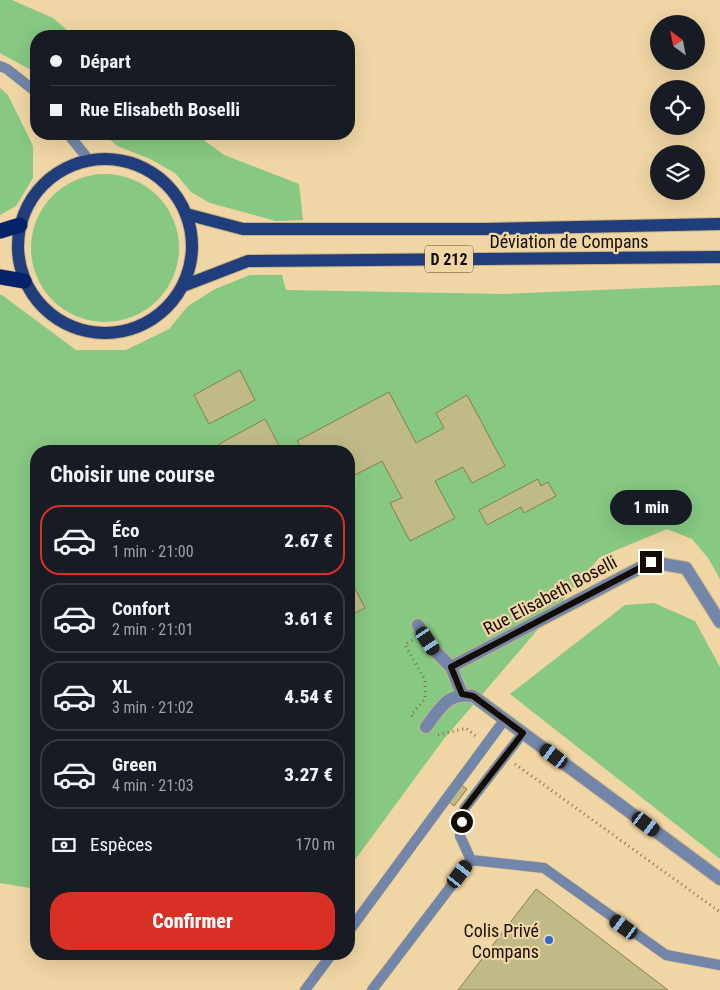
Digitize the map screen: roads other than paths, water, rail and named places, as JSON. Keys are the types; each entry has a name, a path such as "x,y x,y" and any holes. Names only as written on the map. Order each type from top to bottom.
{"highway":[{"path":"0,231 20,224"},
{"path":"0,277 24,281"}],"main road":[{"path":"119,159 147,169 171,188 186,214 192,238 191,262 183,286 166,309 143,325 116,333 88,332 61,322 40,305 24,281 17,253 20,224 28,203 42,184 64,168 89,160 119,159"},
{"name":"Déviation de Compans","path":"186,214 243,229 485,229 720,224"},
{"name":"Déviation de Compans","path":"183,286 248,261 720,257"}],"street":[{"name":"Rue Elisabeth Boselli","path":"451,667 651,562 686,568 720,622"},
{"path":"420,629 434,650 451,667 462,694"},
{"path":"426,727 448,699 462,694 473,696 720,879"}],"lane":[{"path":"0,66 7,69 30,87"},
{"path":"73,140 89,160"},
{"path":"355,923 505,719"},
{"path":"471,860 460,836 464,809 523,733"},
{"path":"471,860 544,868 666,955 720,965"},
{"path":"372,990 471,860"},
{"path":"305,990 328,960"}],"place":[{"name":"Colis Privé Compans","path":"549,940"}]}
